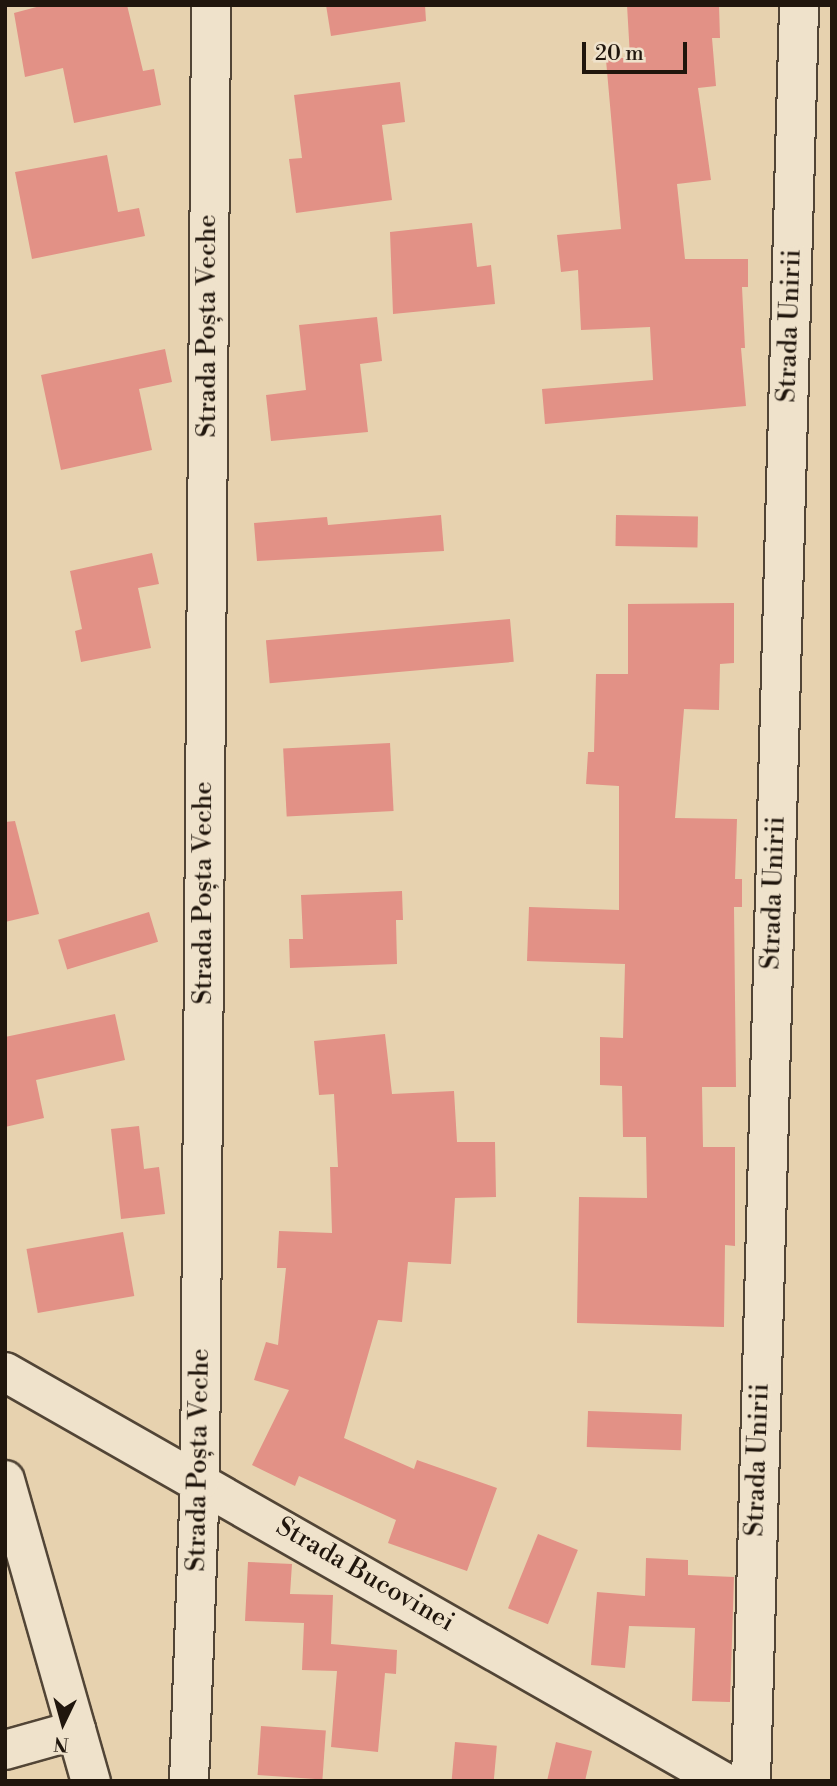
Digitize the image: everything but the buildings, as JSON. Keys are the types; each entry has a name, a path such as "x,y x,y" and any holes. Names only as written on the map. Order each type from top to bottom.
{"street":[{"name":"Strada Poșta Veche","path":"188,1781 200,1480 211,5"},
{"name":"Strada Unirii","path":"751,1781 799,5"},
{"name":"Strada Bucovinei","path":"5,1373 200,1480 722,1781"},
{"path":"5,1480 91,1781"},
{"path":"5,1750 76,1730"}]}
